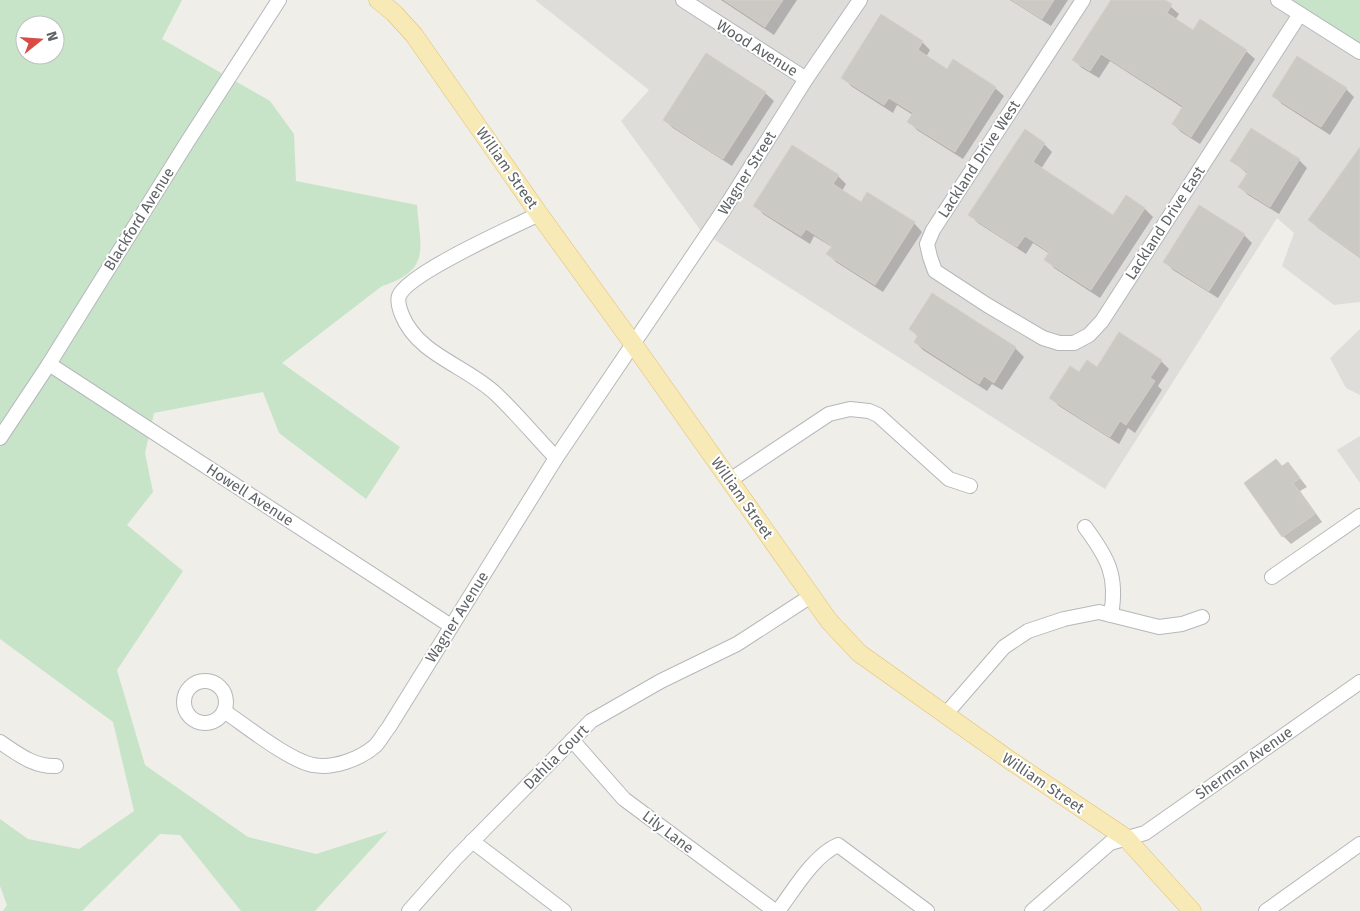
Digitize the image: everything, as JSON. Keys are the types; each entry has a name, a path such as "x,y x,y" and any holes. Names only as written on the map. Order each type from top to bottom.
{"main road":[{"name":"William Street","path":"378,0 394,13 414,35 539,214 829,620 859,653 945,715 1126,838 1192,911"}],"street":[{"name":"Blackford Avenue","path":"0,438 49,364 186,144 280,0"},
{"name":"Wood Avenue","path":"683,0 806,79"},
{"name":"Wagner Street","path":"634,345 723,211 806,79 860,0"},
{"name":"Lackland Drive West","path":"987,305 935,271 927,244 932,230 1084,0"},
{"path":"1278,0 1360,52"},
{"name":"Lackland Drive East","path":"987,305 1043,338 1059,343 1074,343 1089,335 1102,321 1300,14"},
{"path":"539,214 436,266 414,281 399,296 400,310 405,322 420,341 480,381 496,394 556,458"},
{"name":"Wagner Avenue","path":"224,712 296,760 314,766 335,764 358,757 376,745 556,458 634,345"},
{"name":"Howell Avenue","path":"49,364 451,626"},
{"path":"730,480 829,414 850,409 869,411 878,415 949,479 970,486"},
{"path":"1272,577 1360,516"},
{"path":"1086,527 1102,550 1110,571 1114,596 1111,615"},
{"name":"Dahlia Court","path":"409,911 472,842 591,721 661,681 737,644 811,596"},
{"path":"945,715 1004,647 1028,631 1064,619 1099,612 1159,628 1182,624 1202,617"},
{"name":"Sherman Avenue","path":"1032,911 1110,843 1145,833 1360,682"},
{"name":"Lily Lane","path":"572,740 624,799 777,911"},
{"path":"0,742 31,762 45,766 56,766"},
{"path":"472,842 564,911"},
{"path":"1266,911 1360,844"},
{"path":"777,911 817,860 828,849 838,846 927,911"}],"shaded area":[{"path":"535,0 1279,0 1360,55 1360,302 1334,305 1282,266 1294,233 1277,218 1105,489 701,231 621,121 649,90"},
{"path":"1360,329 1360,395 1346,388 1330,358"},
{"path":"1360,436 1360,483 1337,450"}],"green space":[{"path":"0,0 182,0 162,39 270,101 294,134 296,181 417,205 420,245 416,265 409,273 398,280 382,286 282,363 400,447 366,499 279,433 263,392 154,413 145,453 153,492 127,525 183,571 117,670 145,765 248,837 316,854 388,831 315,911 241,911 180,835 160,834 82,911 3,911 7,905 0,886 0,819 28,839 79,849 134,811 113,722 0,639"},
{"path":"1279,0 1360,0 1360,55"}],"building":[{"path":"724,0 783,0 765,27"},
{"path":"1012,0 1054,0 1042,19"},
{"path":"1111,0 1165,0 1172,4 1167,13 1193,30 1200,19 1247,50 1191,137 1172,124 1183,106 1101,54 1090,71 1072,60"},
{"path":"881,14 923,41 918,50 947,69 953,59 996,87 955,152 907,122 913,113 889,98 884,105 841,78"},
{"path":"706,53 766,92 723,159 663,120"},
{"path":"1297,56 1347,88 1321,127 1272,96"},
{"path":"1251,128 1300,159 1270,207 1238,187 1248,172 1230,161"},
{"path":"1025,129 1045,143 1033,162 1113,215 1126,195 1145,208 1091,290 1044,260 1049,252 1025,236 1017,247 968,215"},
{"path":"792,145 839,175 833,184 861,202 867,192 915,222 875,285 826,254 832,246 806,229 801,236 753,206"},
{"path":"1360,147 1360,257 1308,220"},
{"path":"1199,205 1245,234 1209,291 1163,262"},
{"path":"932,293 1016,347 994,383 984,376 979,384 914,342 918,335 909,329"},
{"path":"1119,332 1162,360 1150,378 1155,381 1126,425 1120,421 1110,437 1049,398 1070,366 1079,372 1087,360 1097,367"},
{"path":"1276,459 1282,466 1288,462 1300,478 1293,483 1315,514 1282,537 1244,483"}]}
